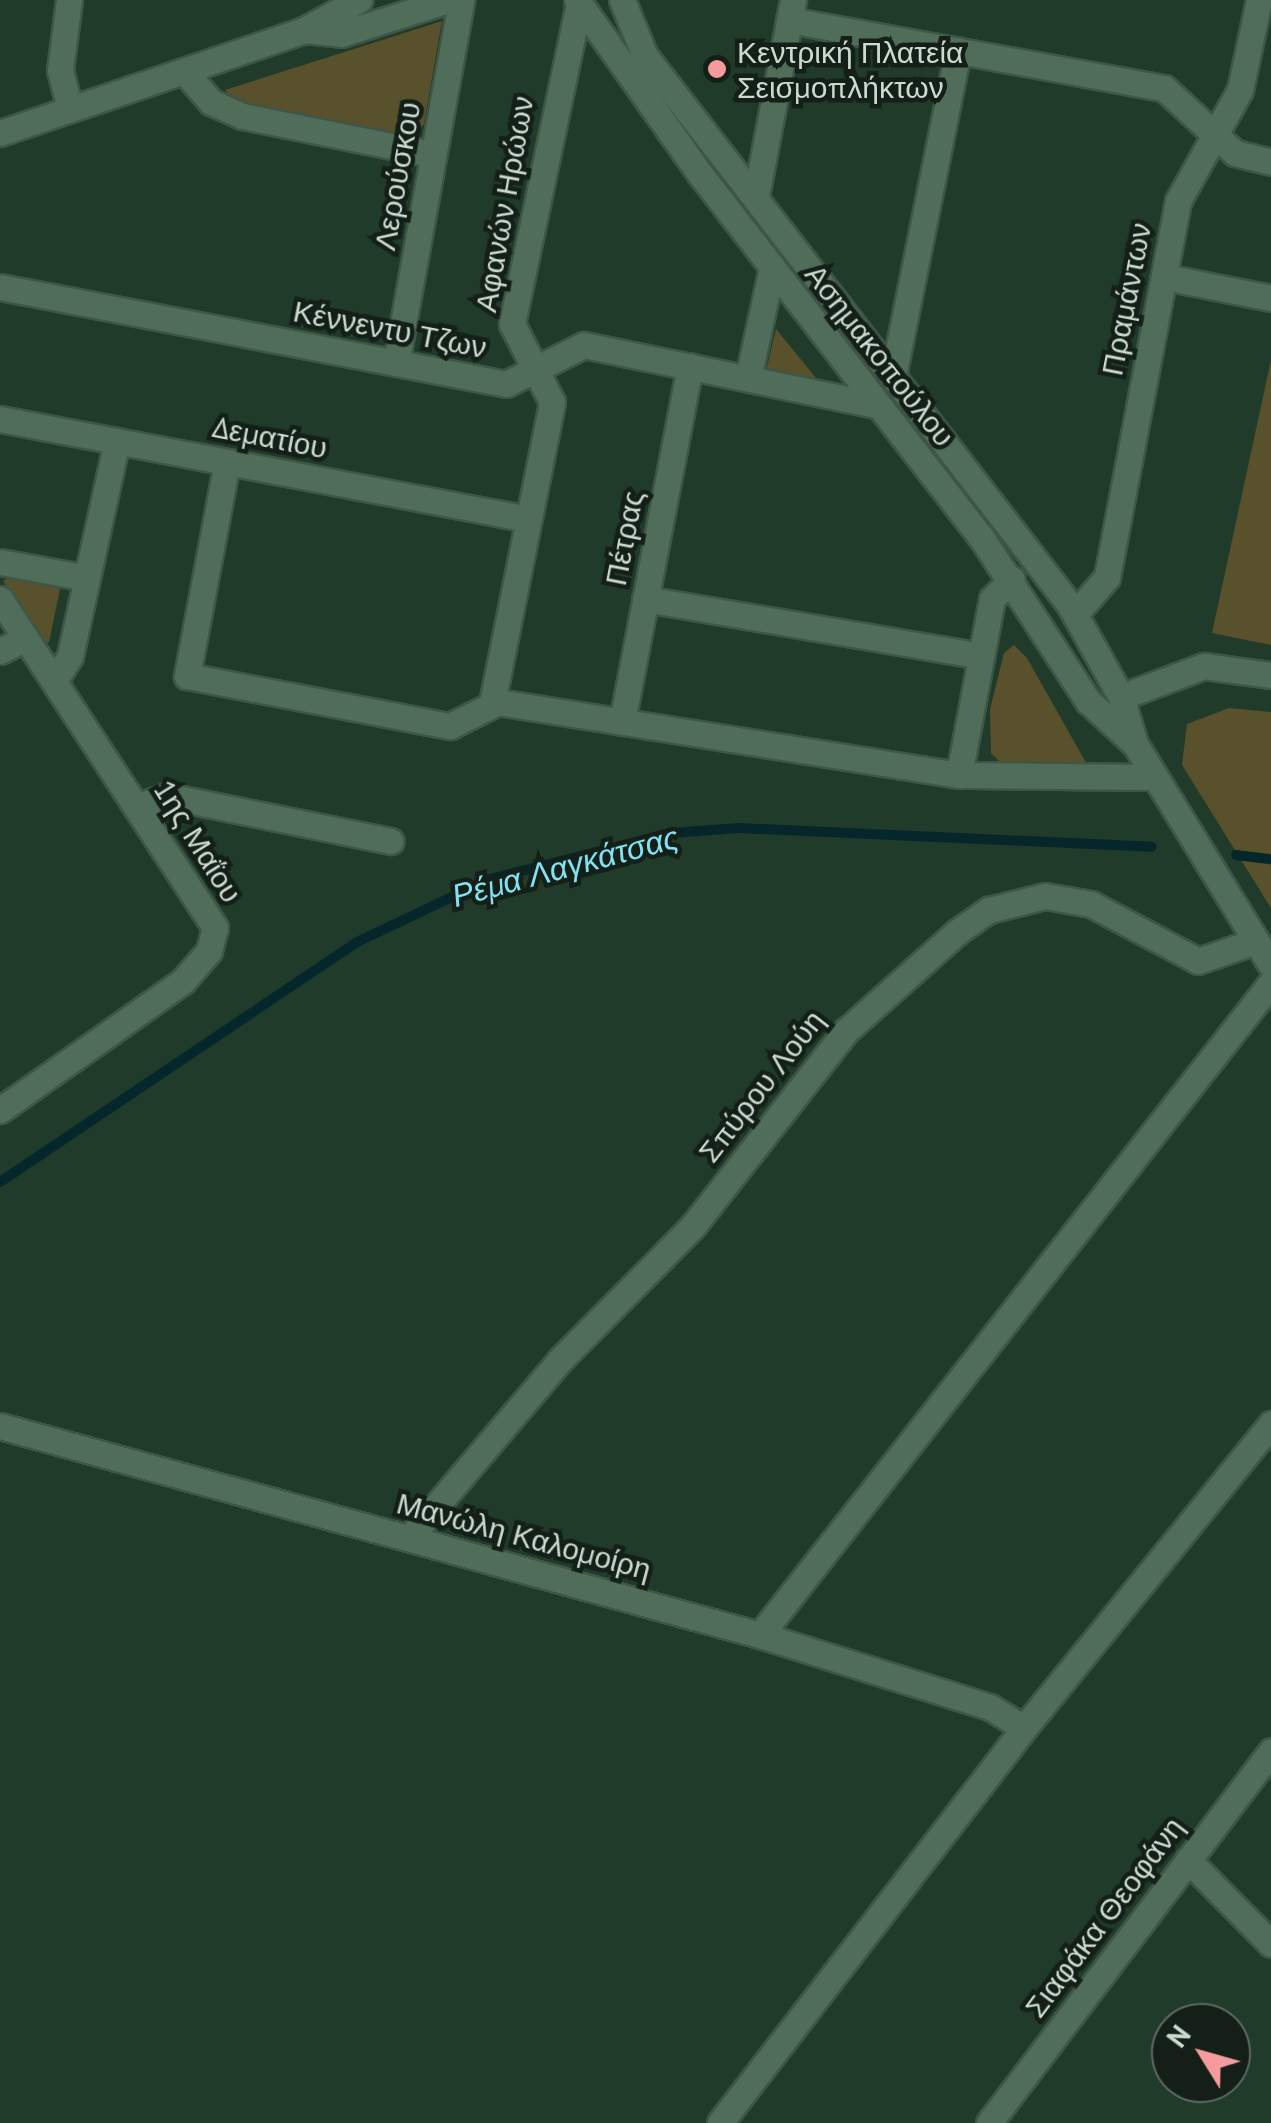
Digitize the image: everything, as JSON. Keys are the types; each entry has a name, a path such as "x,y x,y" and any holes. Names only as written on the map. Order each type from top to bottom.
{"street":[{"path":"69,0 60,70 70,110"},
{"path":"0,133 304,30 359,0"},
{"path":"304,30 341,34 448,0"},
{"name":"Λερούσκου","path":"396,364 460,0"},
{"name":"Ασημακοπούλου","path":"622,0 645,56 894,371 1075,614 1121,697 1135,744 1271,965"},
{"name":"Πραμάντων","path":"1075,614 1107,577 1182,188 1216,138 1240,90 1260,0"},
{"name":"Ασημακοπούλου","path":"578,2 772,268 1012,579 1088,701 1135,744"},
{"name":"Αφανών Ηρώων","path":"492,703 552,402 512,324 578,2"},
{"path":"756,196 791,10 958,50 1164,88 1235,153 1271,162"},
{"path":"894,371 958,50"},
{"path":"185,72 212,102 242,116 434,154"},
{"path":"748,378 772,268"},
{"path":"1164,277 1271,298"},
{"name":"Κέννεντυ Τζων","path":"0,287 506,384 584,345 878,405"},
{"name":"Πέτρας","path":"622,722 690,366"},
{"name":"Δεματίου","path":"0,419 528,519"},
{"path":"55,680 68,665 117,441"},
{"path":"227,462 187,676 450,726 492,703 958,775 1154,777"},
{"path":"0,562 88,578"},
{"path":"958,775 992,599 1012,579"},
{"name":"1ης Μαΐου","path":"0,599 209,910 215,928 209,951 183,981 0,1110"},
{"path":"645,599 981,656"},
{"path":"0,651 26,638"},
{"path":"1121,697 1204,666 1271,675"},
{"path":"140,806 168,796 391,841"},
{"name":"Σπύρου Λούη","path":"410,1536 571,1348 692,1226 846,1030 957,932 989,910 1045,896 1091,904 1198,960 1256,941"},
{"path":"760,1634 1271,984"},
{"path":"720,2123 1024,1728 1271,1424"},
{"name":"Μανώλη Καλομοίρη","path":"0,1426 334,1524 410,1536 760,1634 990,1707 1024,1728"},
{"name":"Σιαφάκα Θεοφάνη","path":"989,2123 1271,1751"},
{"path":"1188,1860 1271,1944"}],"shaded area":[{"path":"442,21 424,124 410,139 239,106 225,90"},
{"path":"776,329 821,384 765,375"},
{"path":"1271,360 1271,645 1212,633"},
{"path":"16,574 60,589 49,642 41,645 3,581"},
{"path":"1014,645 1027,658 1089,768 1002,764 991,753 990,709 1004,653"},
{"path":"1229,708 1271,712 1271,908 1182,765 1187,724"}],"waterway":[{"name":"Ρέμα Λαγκάτσας","path":"0,1182 355,943 490,879 672,833 739,828 1152,847"},
{"name":"Ρέμα Λαγκάτσας","path":"1236,855 1271,859"}],"place":[{"name":"Κεντρική Πλατεία Σεισμοπλήκτων","path":"717,69"}]}
